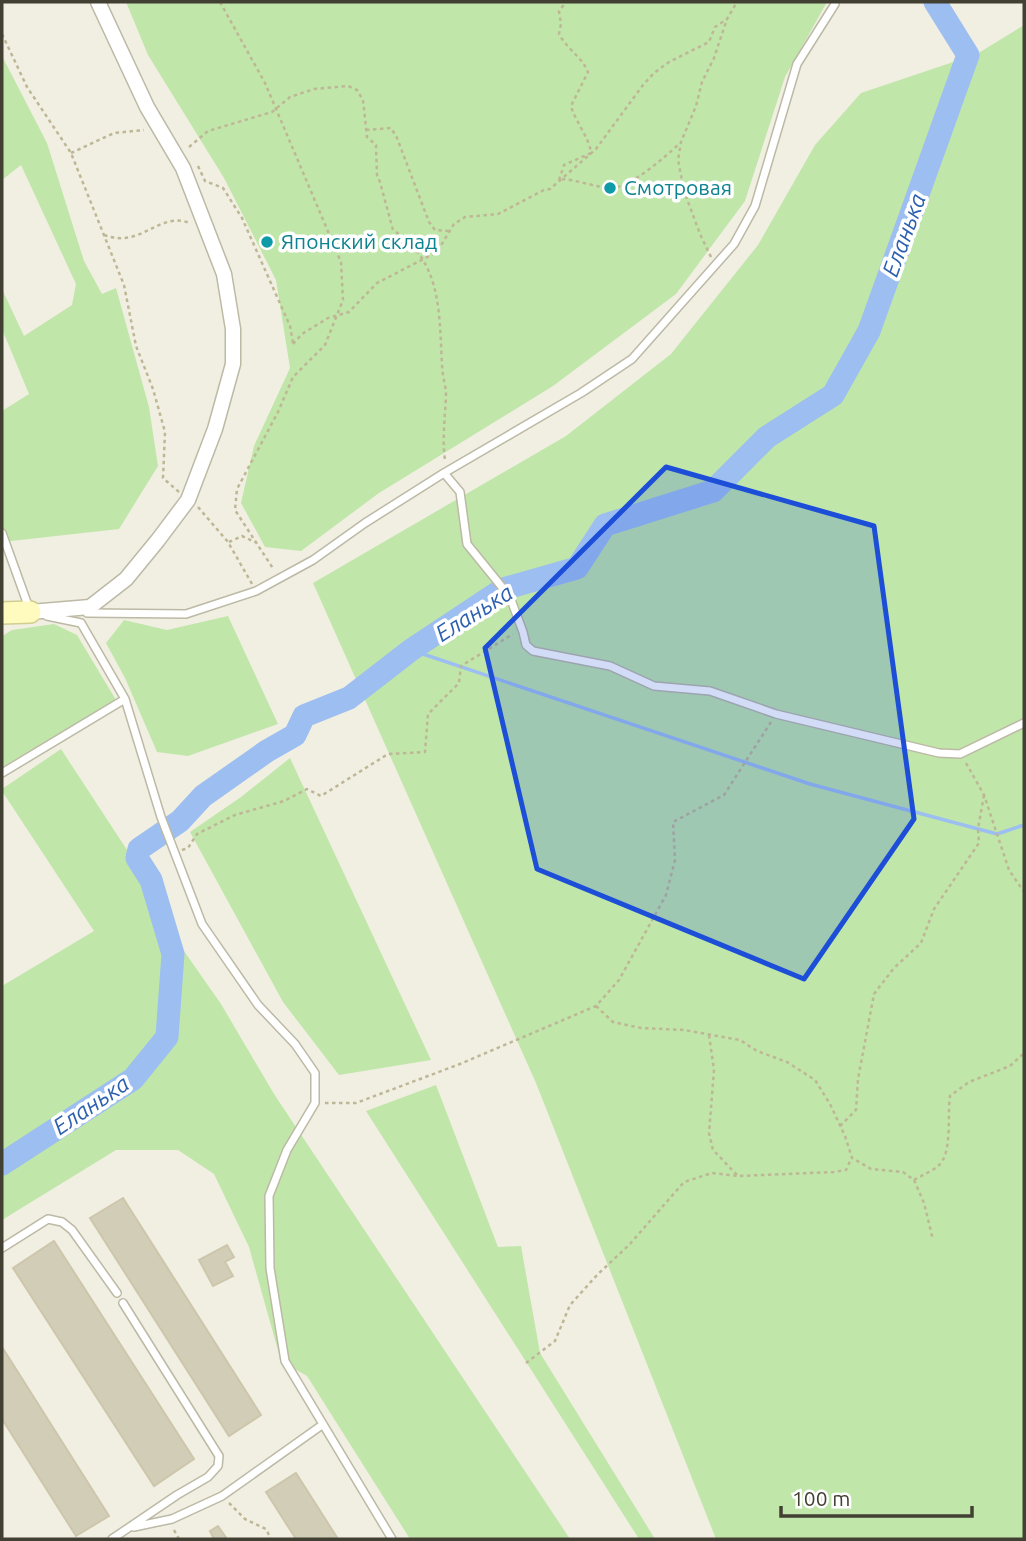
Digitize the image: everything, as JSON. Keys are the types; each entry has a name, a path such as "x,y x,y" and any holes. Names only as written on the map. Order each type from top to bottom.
{"main road":[{"path":"2,613 30,612"}],"street":[{"path":"30,612 90,607 126,579 188,500 215,429 233,364 233,329 224,274 183,169 147,107 98,2"}],"lane":[{"path":"30,612 186,614 256,591 313,560 444,473 580,393 632,359 734,244 755,206 797,64 835,4"},
{"path":"444,473 460,492 467,544 510,597 526,645 533,651 610,666 654,686 710,691 776,714 901,745 960,754 1024,723"},
{"path":"2,533 30,612"},
{"path":"30,612 81,623 125,699 161,817 202,924 258,1004 295,1044 315,1073 315,1102 286,1150 269,1196 270,1268 285,1361 392,1539"},
{"path":"2,773 125,699"},
{"path":"2,1248 48,1219 62,1223 72,1230 117,1293"},
{"path":"113,1539 208,1477 218,1466 219,1456 123,1303"},
{"path":"130,1528 172,1519 222,1496 322,1425"}],"path":[{"path":"220,2 265,83 341,262 343,300 325,345 293,377 278,412 237,489 235,510 280,578"},
{"path":"566,2 559,11 559,34 566,47 575,53 588,72 571,106 591,153"},
{"path":"715,265 684,191 678,160 681,142 696,106 702,82 714,58 727,19 737,2"},
{"path":"293,344 302,334 349,312 377,283 437,252 454,224 466,217 498,214 551,189 591,153 654,73 669,62 709,42 715,27 727,19"},
{"path":"2,34 27,87 71,153 124,285 136,346 153,389 165,432 163,478 201,509 228,542 256,591"},
{"path":"188,147 208,131 232,122 257,118 290,97 314,89 348,86 357,90 363,100 367,137 376,145 377,176 393,230 424,258 432,279 446,388 444,473"},
{"path":"366,130 391,128 429,222 435,230 450,231"},
{"path":"560,180 580,180 610,188 621,186 661,160 681,142"},
{"path":"560,180 564,165 591,153"},
{"path":"104,236 118,240 134,238 164,223 184,220 206,228"},
{"path":"228,542 242,536 255,542"},
{"path":"174,849 188,848 197,834 235,815 284,801 307,789 321,796 388,754 425,752 428,714 459,683 461,666 507,636 523,632"},
{"path":"315,1102 356,1103 460,1064 596,1006 619,979 666,895 676,860 673,822 724,795 776,714"},
{"path":"960,754 984,795 1009,870 1024,892"},
{"path":"840,1126 856,1110 874,994 894,968 921,943 934,909 979,843 978,829 984,795"},
{"path":"596,1006 613,1022 740,1040 757,1051 787,1062 815,1080 840,1126 852,1158 871,1169 903,1172 914,1180 924,1203 933,1240"},
{"path":"709,1035 715,1070 709,1133 713,1150 738,1176"},
{"path":"914,1180 940,1165 947,1154 950,1096 969,1082 1010,1066 1024,1053"},
{"path":"526,1363 555,1341 570,1305 629,1245 684,1182 712,1173 738,1176 834,1172 846,1170 852,1158"},
{"path":"222,1496 245,1519 266,1529 271,1539"}],"highlighted area":[{"path":"666,467 874,526 914,819 804,979 537,869 485,648"}],"green space":[{"path":"126,2 827,2 785,77 745,201 676,294 553,386 379,493 301,551 265,547 241,503 254,446 290,368 276,280 224,178 148,55"},
{"path":"1024,25 1024,1539 716,1539 536,1083 313,583 566,436 671,354 758,245 815,145 861,93 977,54"},
{"path":"2,56 47,143 84,261 102,294 116,288 149,407 158,466 119,529 2,542 2,411 29,394 2,329 2,289 24,336 72,305 76,284 21,165 2,180"},
{"path":"228,616 278,724 188,756 157,752 125,678 106,643 124,620 167,630"},
{"path":"54,624 77,635 116,700 2,767 2,636 12,630"},
{"path":"61,749 129,853 156,911 221,1004 274,1094 570,1539 410,1539 307,1376 281,1361 249,1247 214,1174 178,1150 116,1150 2,1220 2,986 94,931 2,791"},
{"path":"290,758 431,1060 339,1075 283,1002 190,832 241,797"},
{"path":"436,1085 498,1247 521,1246 540,1353 655,1539 639,1539 366,1111"}],"building":[{"path":"123,1198 261,1415 229,1436 90,1218"},
{"path":"54,1241 194,1459 154,1486 13,1268"},
{"path":"227,1245 234,1257 225,1262 233,1276 213,1286 199,1260"},
{"path":"2,1347 109,1516 76,1536 2,1419"},
{"path":"296,1473 338,1539 296,1539 266,1492"},
{"path":"218,1526 227,1539 214,1539 210,1531"}],"waterway":[{"name":"Еланька","path":"2,1164 133,1079 167,1037 173,954 151,880 137,858 139,849 180,821 203,796 267,751 295,735 304,716 349,698 411,650 503,589 577,568 605,525 713,491 767,437 833,395 869,331 968,55 935,2"},
{"path":"411,650 810,784 997,834 1024,825"}],"place":[{"name":"Смотровая","path":"610,188"},
{"name":"Японский склад","path":"267,242"}]}
